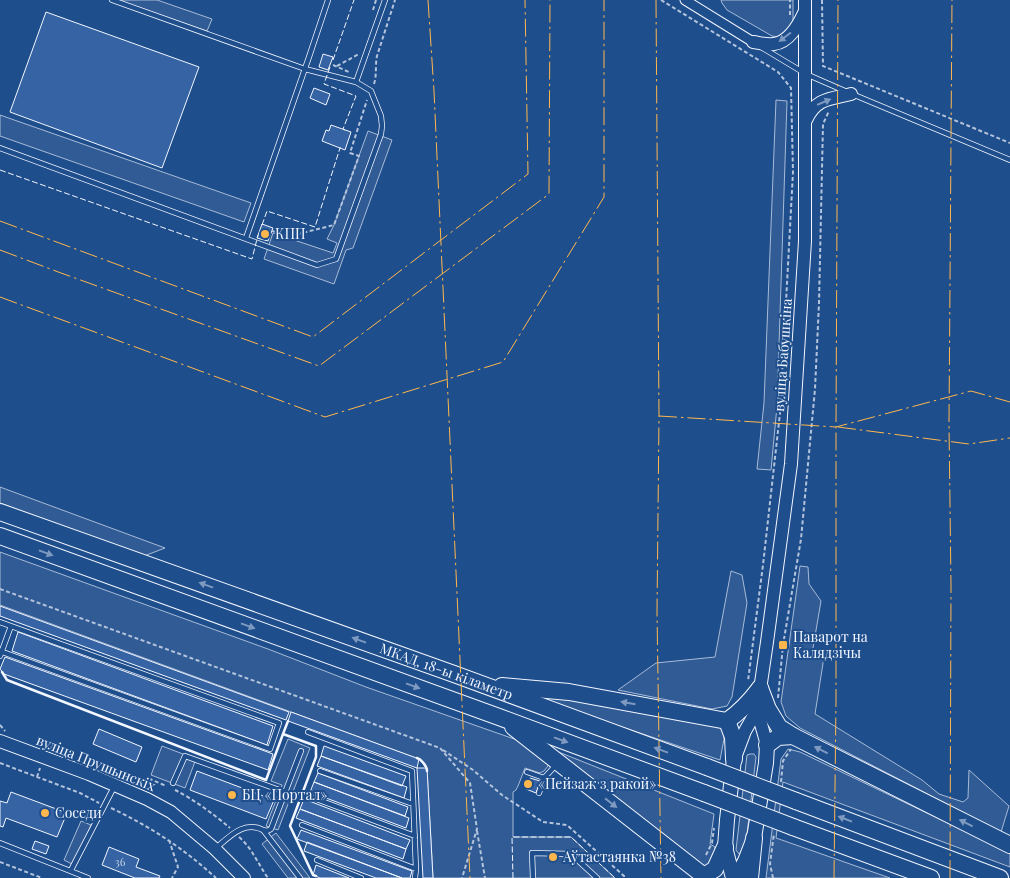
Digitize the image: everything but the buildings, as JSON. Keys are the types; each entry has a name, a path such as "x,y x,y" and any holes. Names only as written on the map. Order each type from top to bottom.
{"highway":[{"name":"МКАД, 18-ы кіламетр","path":"0,512 454,674 1000,878"},
{"name":"МКАД, 18-ы кіламетр","path":"0,536 499,717 931,878"},
{"path":"454,674 502,686 569,692 727,721 751,700 754,684"},
{"path":"754,684 779,727 793,736 1010,845"},
{"path":"499,717 705,877 715,869 725,848"},
{"path":"727,721 733,738 734,759"},
{"path":"767,745 778,737 793,736"},
{"path":"750,878 754,838"}],"main road":[{"path":"734,878 745,861 754,838 766,763 767,745"},
{"path":"734,759 725,848 734,878"}],"street":[{"path":"686,0 697,3 753,42 774,44 785,40 798,26 805,6"},
{"name":"вуліца Бабушкіна","path":"767,745 757,710 754,684 791,464 805,241 805,6"},
{"path":"805,122 811,111 818,104 851,94"},
{"name":"вуліца Бабушкіна","path":"734,759 745,731 757,710"},
{"name":"вуліца Прушынскіх","path":"0,741 115,785 171,812 215,849 244,878"}],"lane":[{"path":"0,148 317,265 336,259 381,134 381,116 371,91 356,82 305,69 112,0"},
{"path":"246,238 328,0"},
{"path":"356,82 385,0"},
{"path":"753,42 806,74 1010,160"},
{"path":"0,622 279,723 270,749 0,653 11,626"},
{"path":"308,732 412,771 415,878"},
{"path":"263,830 271,829 301,750"},
{"path":"173,783 185,756 285,792"},
{"path":"539,793 544,778 558,762"},
{"path":"320,771 414,804"},
{"path":"527,772 544,778"},
{"path":"71,870 115,785"},
{"path":"311,797 415,836"},
{"path":"302,825 416,869"},
{"path":"215,849 234,832 246,826 258,827 263,830 300,878"},
{"path":"0,843 88,878"},
{"path":"533,878 532,853 571,854 597,878"},
{"path":"317,860 361,878"}],"path":[{"path":"371,18 376,0"},
{"path":"374,85 376,79 375,63 395,0"},
{"path":"661,0 778,72 791,88 793,172 780,413 763,565 754,684"},
{"path":"822,0 823,66 1010,143"},
{"path":"337,66 362,52"},
{"path":"333,66 358,76"},
{"path":"272,231 290,236 334,225 359,156 350,153 368,97"},
{"path":"778,700 785,637 801,539 808,463 819,312 823,124 830,109"},
{"path":"0,589 440,748 473,770 502,795 542,822 567,825 624,878"},
{"path":"0,725 0,729"},
{"path":"440,748 470,783 485,878"},
{"path":"0,764 80,793 157,832 216,878"},
{"path":"37,777 39,771"},
{"path":"150,779 166,786"},
{"path":"174,790 222,821 247,843 268,878"},
{"path":"462,878 476,829"},
{"path":"169,840 178,867 172,878"},
{"path":"0,862 42,878"}],"shaded area":[{"path":"118,0 157,0 212,19 207,31"},
{"path":"721,0 793,0 793,21 790,30 778,37 772,36 727,10"},
{"path":"776,100 787,101 777,406 771,470 757,469 764,403"},
{"path":"0,115 251,203 244,222 0,136"},
{"path":"368,131 392,140 353,248 346,250 334,284 264,259 273,233 333,253 337,243 327,239 334,225"},
{"path":"0,487 165,548 144,556 0,503"},
{"path":"0,552 268,649 366,687 517,740 548,763 548,766 540,773 525,768 516,790 513,792 513,837 571,837 615,878 433,878 427,769 419,759 0,605"},
{"path":"800,566 808,567 809,584 821,601 813,648 824,657 815,714 922,780 939,794 963,802 968,798 969,770 1009,806 1001,832 800,728 786,716 781,702"},
{"path":"731,571 742,575 747,603 732,697 727,706 712,709 618,690 656,663 715,657"},
{"path":"521,693 586,701 722,728 724,739 720,760"},
{"path":"288,739 310,748 278,830 266,826 282,785 271,781"},
{"path":"162,746 196,759 185,788 151,775"},
{"path":"788,749 800,752 1010,853 1010,867 783,782 776,838 890,878 766,878 781,759"},
{"path":"556,751 714,814 710,844 715,847 713,863 707,869"},
{"path":"754,754 756,757 745,851 743,854 739,854 736,850 747,755"},
{"path":"81,821 91,825 74,865 64,860"},
{"path":"276,833 310,878 288,878 262,844"}],"fence":[{"path":"333,60 354,0"},
{"path":"330,67 324,84 356,96 343,129 345,130"},
{"path":"262,225 267,211 315,227 341,148"},
{"path":"0,170 252,259 258,235"},
{"path":"513,878 512,837 571,837 615,878"}],"wall":[{"path":"2,672 7,680 266,780 283,734 316,746 316,757 290,826 313,875 316,876"},
{"path":"283,734 288,721"},
{"path":"417,758 424,763 427,771"}],"power":[{"path":"428,0 434,91 470,878"},
{"path":"0,221 313,337 528,174 525,0"},
{"path":"0,250 319,366 549,194 550,0"},
{"path":"0,297 325,417 503,362 604,197 604,0"},
{"path":"656,0 659,416 657,612 661,878"},
{"path":"834,878 838,0"},
{"path":"950,878 951,586 949,423 952,0"},
{"path":"659,416 836,427 971,391 1010,402"},
{"path":"838,427 969,444 1010,438"}],"place":[{"name":"КПП","path":"265,234"},
{"name":"Паварот на Калядзічы","path":"783,645"},
{"name":"«Пейзаж з ракой»","path":"528,784"},
{"name":"БЦ «Портал»","path":"232,795"},
{"name":"Соседи","path":"45,813"},
{"name":"Аўтастаянка №38","path":"553,857"}]}
